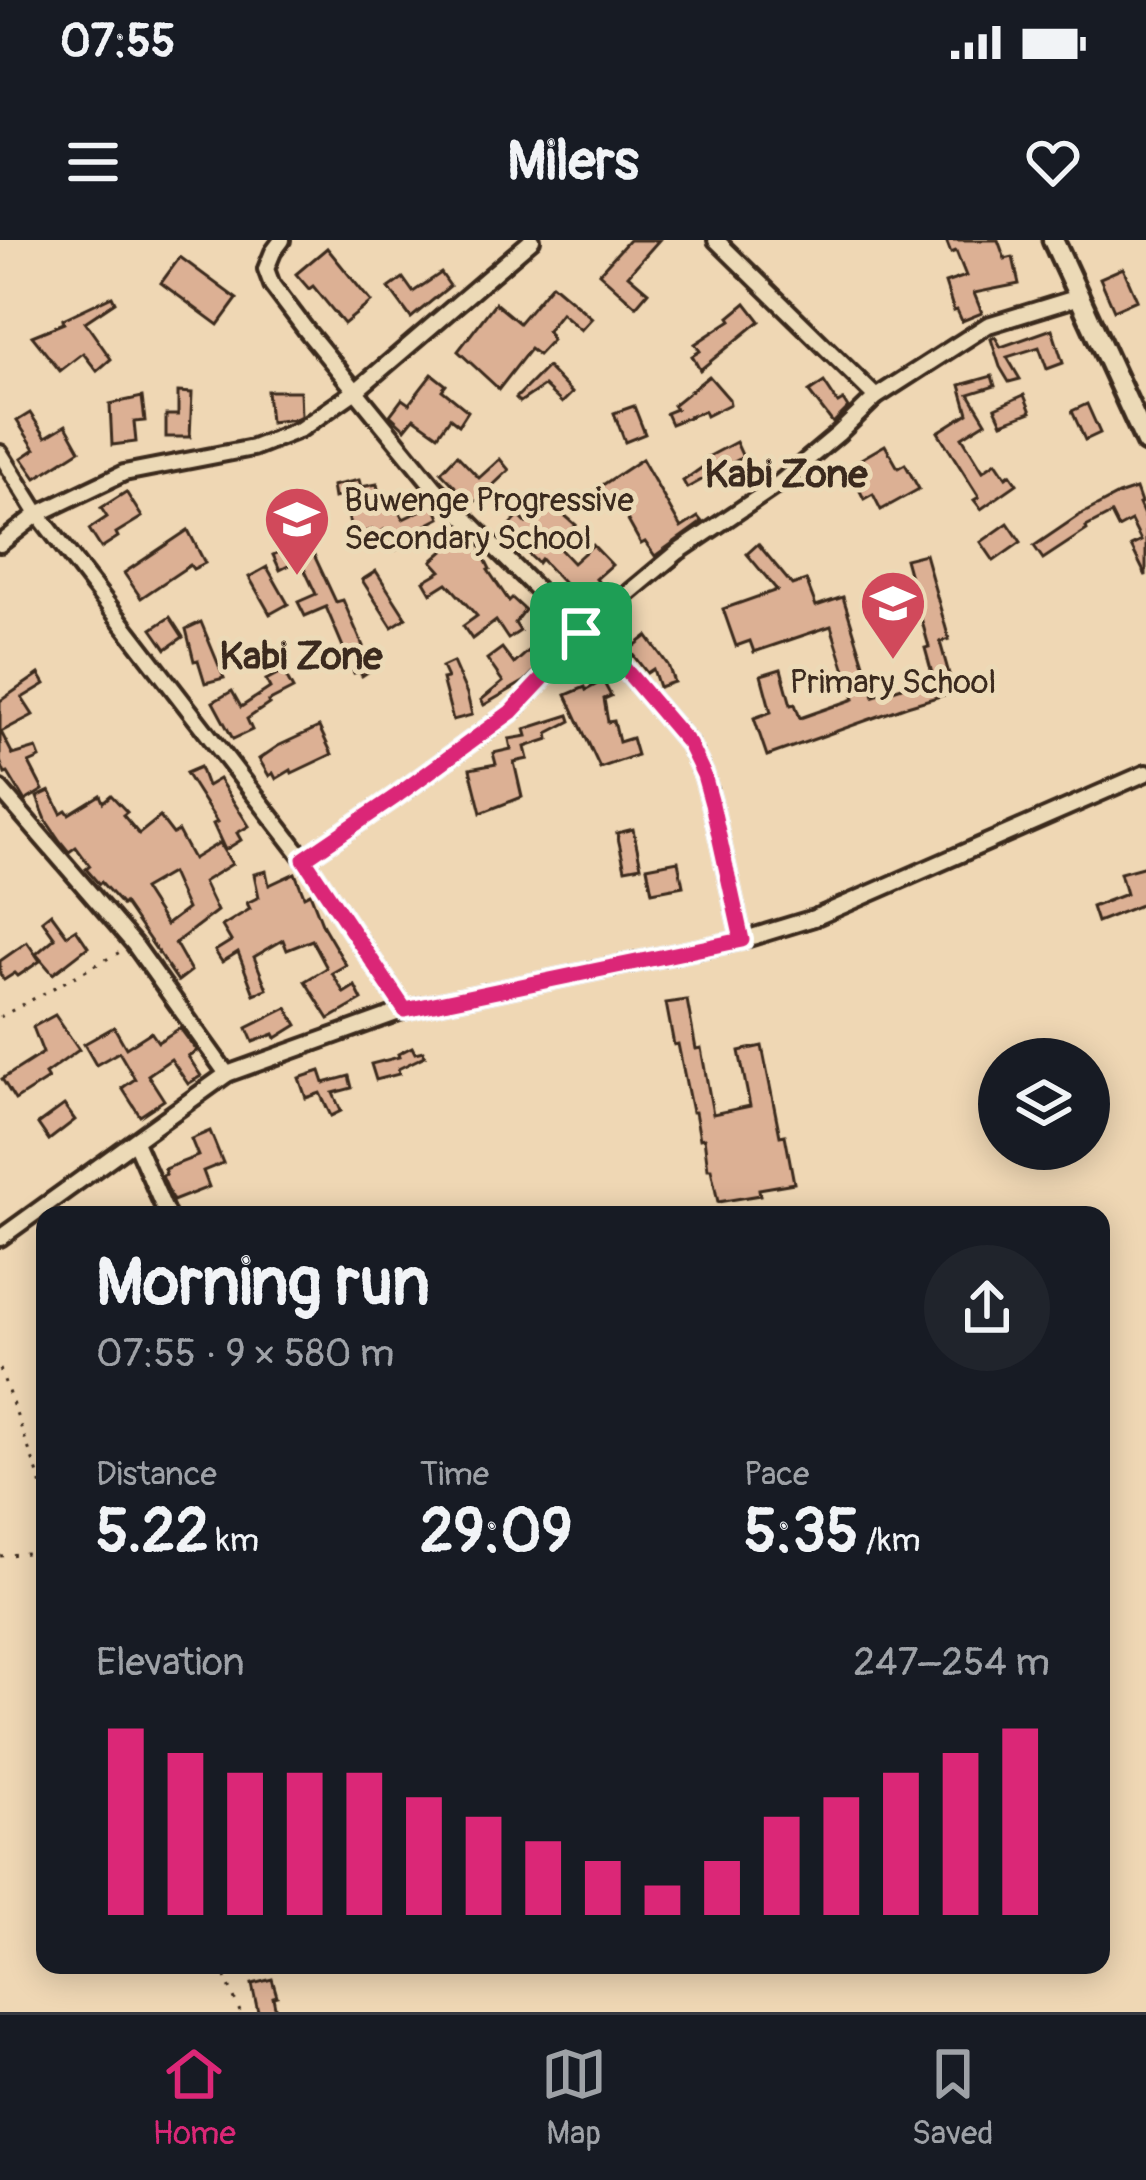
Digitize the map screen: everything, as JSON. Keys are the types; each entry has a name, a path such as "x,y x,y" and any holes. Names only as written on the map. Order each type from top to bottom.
{"main road":[{"path":"1053,240 1146,442"}],"street":[{"path":"282,240 267,262 267,274 395,442 581,633 624,668 689,744 712,804 742,940"},
{"path":"0,544 38,514 124,473 253,448 301,429 356,390 532,240"},
{"path":"716,240 875,398"},
{"path":"304,859 511,712 581,633 678,552 776,485 875,398 988,326 1079,297"},
{"path":"0,453 38,514 304,859 405,1010"},
{"path":"45,1206 227,1074 405,1010 742,940 814,918 1146,773"},
{"path":"0,789 134,944 227,1074"},
{"path":"135,1142 163,1206"},
{"path":"0,1238 36,1212"}],"path":[{"path":"0,1017 134,944"},
{"path":"0,1369 36,1469"},
{"path":"0,1556 36,1552"},
{"path":"224,1974 241,2012"}],"building":[{"path":"629,240 659,240 628,275 648,292 636,306 599,273"},
{"path":"946,240 998,240 1005,259 1013,257 1019,284 974,293 982,313 962,321 945,283 966,276"},
{"path":"327,248 371,302 344,324 313,286 309,289 296,274"},
{"path":"180,257 237,299 218,325 161,283"},
{"path":"1123,268 1137,300 1114,310 1100,278"},
{"path":"441,273 450,286 411,318 389,288 403,278 413,292"},
{"path":"552,284 592,318 581,330 561,313 547,331 552,340 538,355 530,349 499,389 458,351 495,303 519,323"},
{"path":"112,296 115,302 85,322 111,359 97,371 83,353 60,371 32,336"},
{"path":"746,303 760,321 700,370 692,356 700,351 695,344 731,320"},
{"path":"1052,329 1063,363 1047,369 1039,347 1007,357 1020,379 1009,382 991,339 995,337 1001,347"},
{"path":"547,367 572,393 562,403 544,386 520,402 516,398"},
{"path":"432,374 446,385 442,390 468,411 459,425 450,418 438,435 414,418 405,429 390,415 402,399 409,404"},
{"path":"709,376 730,404 706,416 704,411 671,424 666,413"},
{"path":"992,376 995,386 969,394 986,422 962,437 983,471 996,462 1017,484 981,509 974,500 979,497 938,432 968,413 960,385"},
{"path":"824,382 838,403 843,400 848,408 833,423 809,392"},
{"path":"267,391 300,391 301,416 270,422"},
{"path":"178,392 192,393 190,437 166,437 166,415 178,415"},
{"path":"1024,395 1031,412 1002,423 995,408"},
{"path":"142,397 145,421 134,422 136,442 112,445 110,404"},
{"path":"1087,404 1100,433 1085,440 1072,411"},
{"path":"634,406 645,434 625,442 614,413"},
{"path":"30,413 46,437 66,425 80,450 36,478 22,458 35,449 17,421"},
{"path":"736,442 743,457 687,488 683,481 707,464 704,459"},
{"path":"885,445 898,468 905,464 919,489 881,510 873,494 864,499 859,489 867,484 854,463"},
{"path":"457,455 479,478 500,459 509,470 489,489 493,493 471,503 441,472"},
{"path":"642,459 681,528 698,517 702,522 655,556 645,542 641,544 617,501 602,510 592,492"},
{"path":"359,480 361,487 377,484 382,508 393,502 403,519 434,504 440,518 411,533 415,539 396,550 384,530 376,536 372,530 352,535 344,496 334,498 332,486"},
{"path":"1136,489 1146,520 1146,576 1131,546 1141,541 1131,521 1118,528 1111,514 1043,559 1034,546 1078,516"},
{"path":"126,492 142,517 101,548 89,529 107,517 101,508"},
{"path":"544,504 576,525 558,547 573,563 593,545 612,565 596,579 609,595 592,610 578,590 573,593 541,559 538,563 504,532 519,516 526,523"},
{"path":"1008,523 1021,542 994,561 981,542"},
{"path":"188,530 205,563 193,569 190,565 141,598 124,573"},
{"path":"453,533 463,546 466,543 483,555 509,601 512,598 525,610 515,623 520,631 508,639 496,621 472,639 463,626 477,616 447,583 431,593 424,581 441,571 432,561 447,548 442,542"},
{"path":"307,540 336,602 343,600 363,646 359,648 371,670 362,676 359,671 354,673 326,607 305,616 298,602 316,594 300,560 280,570 273,555"},
{"path":"758,544 792,585 806,580 816,606 843,597 874,696 933,677 905,559 925,554 949,639 940,642 954,692 767,756 754,718 771,712 761,675 781,669 791,705 795,704 800,718 854,699 831,626 754,652 750,641 736,646 723,609 777,590 747,554"},
{"path":"267,567 288,604 270,614 249,577"},
{"path":"376,571 406,618 392,627 362,580"},
{"path":"170,617 183,637 166,649 152,629"},
{"path":"201,622 224,678 205,683 186,629"},
{"path":"550,632 559,643 548,657 525,681 484,705 481,700 503,682 487,659 502,648 514,664"},
{"path":"647,636 674,682 659,687 653,669 647,673 629,650"},
{"path":"453,662 472,715 453,720 442,667"},
{"path":"283,671 293,689 247,719 252,730 233,739 213,702 232,691 241,707 270,688 266,680"},
{"path":"39,674 45,684 22,698 33,715 1,732 13,755 36,748 40,758 29,763 43,790 25,801 0,761 0,701"},
{"path":"603,681 611,696 604,699 608,722 614,721 619,742 632,738 637,755 600,768 566,695"},
{"path":"569,715 571,721 548,733 549,739 525,747 528,759 514,762 522,797 481,813 470,769 496,764 493,753 511,749 509,739 527,736 525,729"},
{"path":"319,727 332,754 276,779 273,773 269,776 259,759"},
{"path":"200,767 207,786 219,779 249,826 237,833 241,840 225,850 213,824 217,822 186,773"},
{"path":"50,791 61,813 69,814 100,795 103,802 111,795 139,834 160,817 173,834 178,831 193,859 219,843 232,864 203,882 217,911 175,943 191,971 178,981 124,903 86,869 90,866 76,847 69,852 60,841 37,797","holes":["171,873 187,909 166,925 143,889"]},
{"path":"633,829 641,866 625,869 617,833"},
{"path":"678,861 683,886 652,892 647,867"},
{"path":"1146,866 1146,903 1097,922 1092,907 1126,894 1120,873"},
{"path":"266,871 269,885 295,873 304,896 310,893 346,965 332,973 344,993 355,986 362,1000 329,1019 305,981 327,968 312,940 287,950 283,940 254,957 267,989 254,994 238,952 222,962 215,951 231,941 222,926 250,909 247,903 259,897 254,874"},
{"path":"51,913 67,935 76,929 88,947 53,974 36,954 55,938 42,920"},
{"path":"27,942 40,961 4,980 0,961"},
{"path":"687,1000 713,1114 750,1106 739,1051 762,1046 794,1183 718,1202 666,1003"},
{"path":"287,1008 297,1025 276,1038 274,1034 253,1042 247,1028"},
{"path":"55,1015 79,1050 45,1074 48,1079 15,1100 2,1079 43,1053 33,1027"},
{"path":"114,1027 126,1048 151,1032 158,1042 180,1028 197,1051 188,1056 201,1076 188,1084 171,1059 148,1075 164,1100 140,1116 122,1088 135,1079 119,1052 96,1065 84,1044"},
{"path":"412,1047 425,1056 398,1069 399,1074 376,1080 371,1064 399,1057"},
{"path":"320,1071 324,1083 349,1076 352,1088 333,1093 341,1111 331,1116 320,1093 306,1098 299,1078"},
{"path":"64,1105 75,1120 49,1140 38,1124"},
{"path":"210,1131 223,1163 203,1171 209,1187 173,1201 162,1176 164,1169 198,1156 191,1139"},
{"path":"272,1979 276,2012 258,2012 252,1984"}],"place":[{"name":"Buwenge Progressive Secondary School","path":"297,578"},
{"name":"Primary School","path":"893,662"}],"district":[{"name":"Kabi Zone","path":"786,474"},
{"name":"Kabi Zone","path":"301,656"}],"route":[{"path":"581,633 624,668 689,744 712,804 742,940 405,1010 304,859 511,712 581,633"}]}
